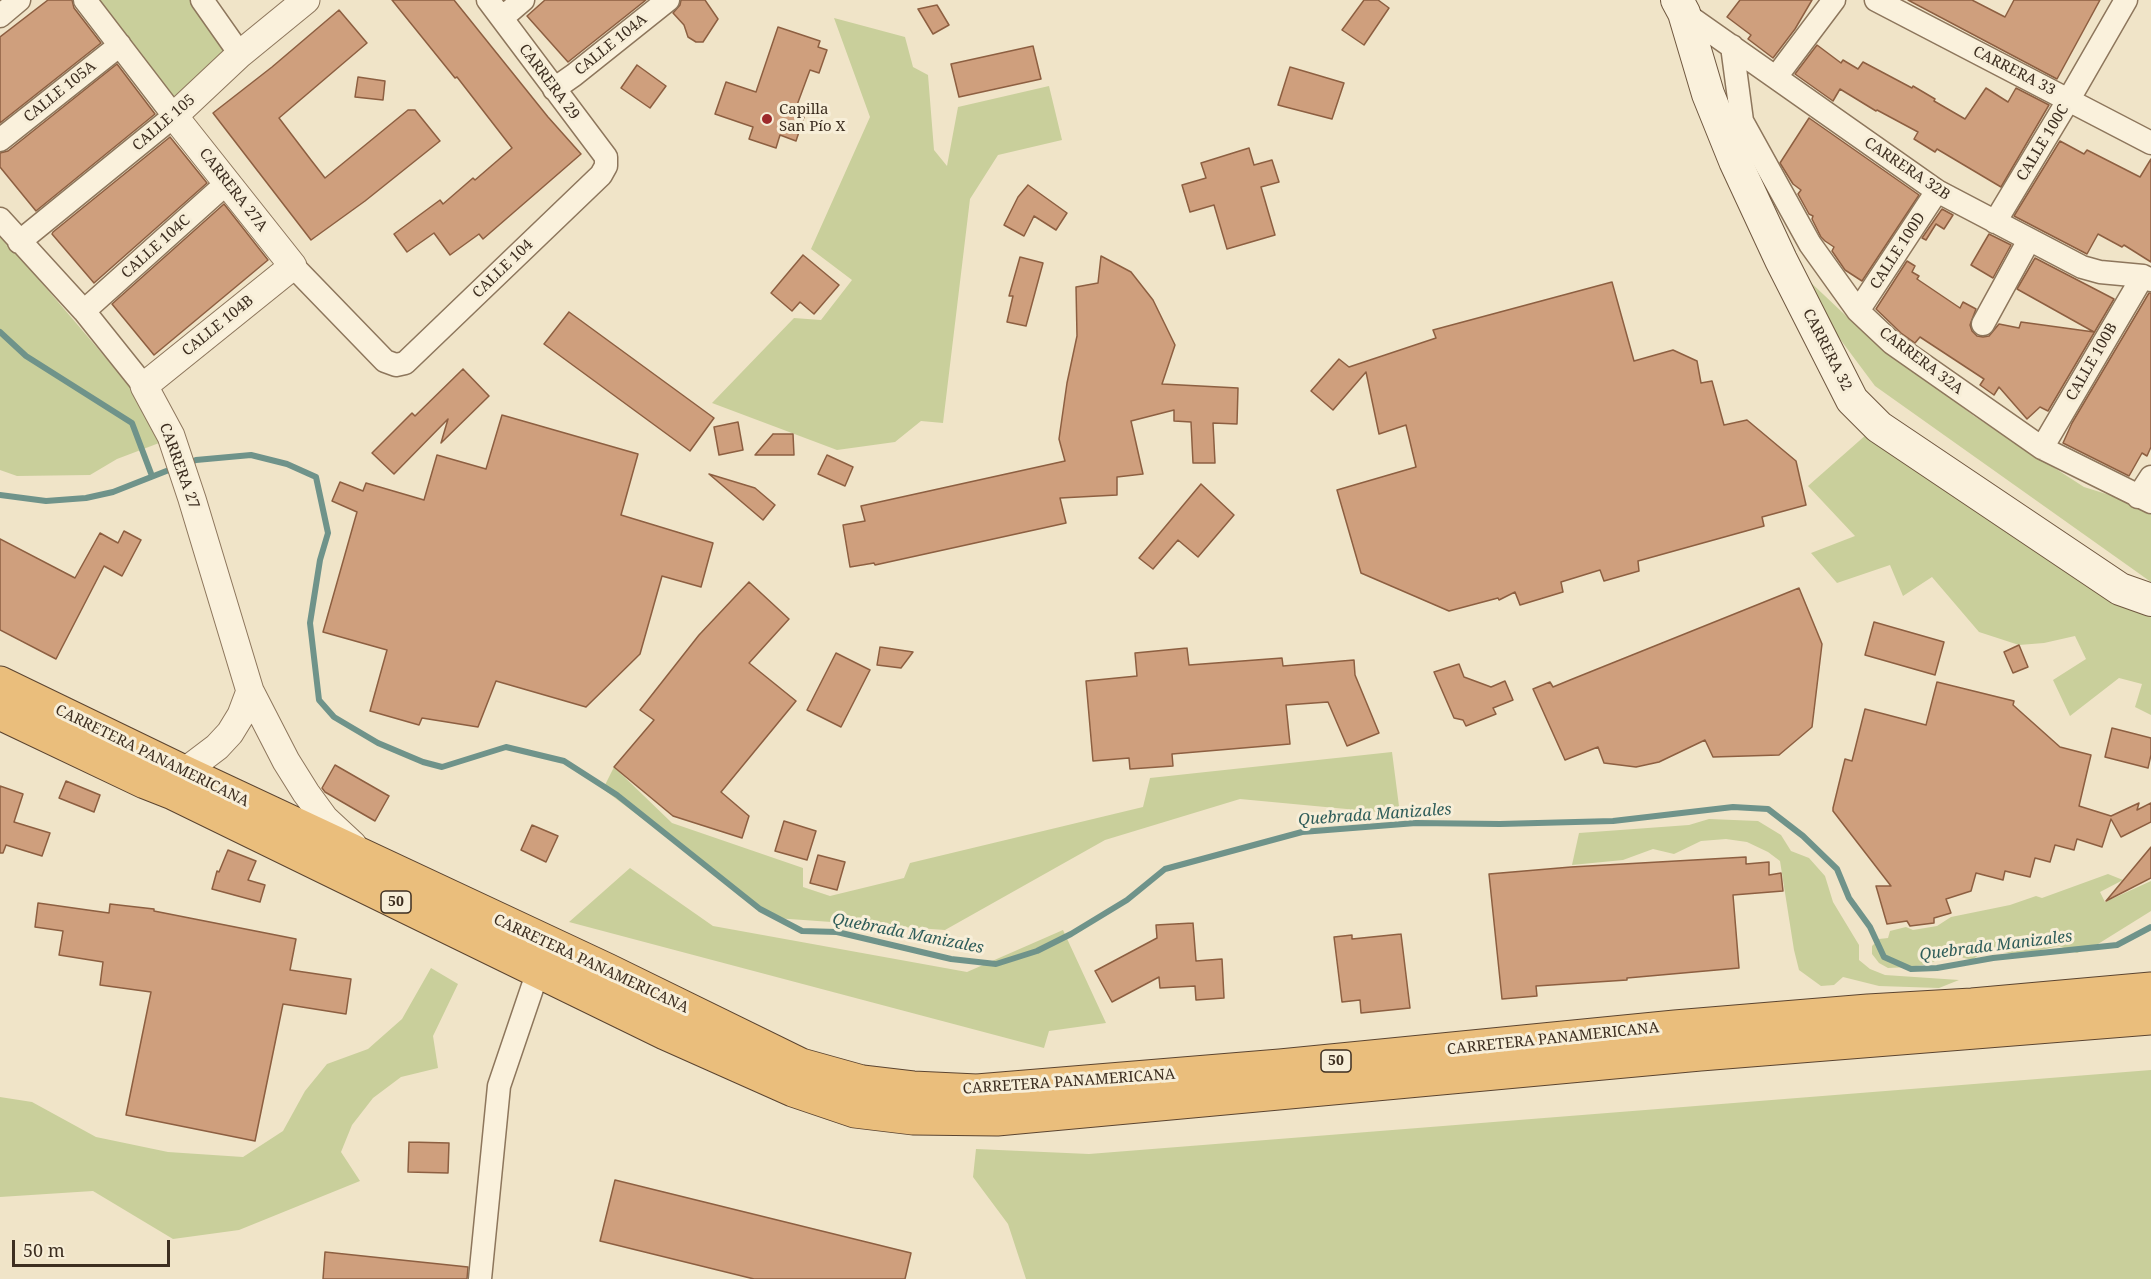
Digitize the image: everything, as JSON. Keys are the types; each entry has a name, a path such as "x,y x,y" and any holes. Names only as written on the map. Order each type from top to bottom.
{"highway":[{"name":"CARRETERA PANAMERICANA","path":"0,683 183,772 607,970 801,1065 862,1082 913,1088 977,1090 1280,1066 1686,1026 2151,989"},
{"name":"CARRETERA PANAMERICANA","path":"0,713 173,793 665,1033 793,1090 855,1111 913,1118 997,1119 1712,1053 2151,1018"}],"main road":[{"name":"CARRERA 32","path":"1685,4 1708,94 1735,161 1781,260 1852,400 1879,427 2120,590 2151,600"}],"street":[{"path":"0,16 19,0"},
{"name":"CARRERA 27A","path":"85,0 293,266 385,361 396,365"},
{"path":"202,0 240,54"},
{"name":"CALLE 105","path":"19,242 174,116 240,54 306,0"},
{"name":"CARRERA 29","path":"488,0 606,157 606,166"},
{"path":"502,18 523,0"},
{"name":"CALLE 104A","path":"554,89 668,0"},
{"path":"1776,77 1834,0"},
{"name":"CARRERA 33","path":"1876,0 2151,143"},
{"name":"CALLE 100C","path":"1995,222 2126,0"},
{"name":"CARRERA 32B","path":"1685,4 1732,46 1936,191 2082,267 2100,272 2147,278"},
{"name":"CALLE 105A","path":"0,140 120,45"},
{"name":"CARRERA 32A","path":"1732,46 1742,121 1810,244 1858,311 1892,343 2042,448 2145,499"},
{"name":"CALLE 104","path":"396,365 405,363 601,175 606,166"},
{"name":"CALLE 104C","path":"84,311 228,182"},
{"name":"CALLE 100D","path":"1858,311 1936,191"},
{"name":"CARRERA 27","path":"0,219 84,311 144,386 171,436 250,691 286,761 306,793 325,819 367,858"},
{"path":"1983,324 2030,240"},
{"name":"CALLE 104B","path":"144,386 293,266"},
{"name":"CALLE 100B","path":"2042,448 2147,278"},
{"path":"2145,499 2151,477"},
{"path":"183,772 217,747 230,733 241,715 250,691"},
{"path":"480,1279 499,1086 538,971"}],"green space":[{"path":"85,0 202,0 240,54 174,116"},
{"path":"834,18 905,37 913,67 928,75 934,150 947,166 958,107 1049,86 1062,140 998,155 970,199 943,423 921,421 895,442 837,450 712,403 794,318 821,320 852,280 811,249 870,117"},
{"path":"0,234 129,385 167,440 117,459 90,475 17,476 0,470"},
{"path":"1806,278 1861,330 1974,416 2084,487 2151,508 2151,582 1875,386 1831,327"},
{"path":"1867,434 2151,608 2151,715 2135,707 2142,684 2119,678 2070,716 2053,680 2086,659 2075,636 2044,643 2019,645 1979,632 1932,577 1903,596 1890,565 1837,583 1811,553 1855,536 1808,486"},
{"path":"1392,752 1400,814 1240,799 1105,840 945,930 775,918 603,789 614,767 672,823 803,868 803,887 830,896 904,878 910,863 1143,807 1150,778"},
{"path":"1709,819 1758,821 1781,835 1791,851 1809,858 1825,876 1833,902 1859,945 1859,960 1870,969 1885,975 1959,980 1939,988 1879,986 1843,977 1834,985 1821,986 1799,970 1780,861 1768,852 1747,842 1726,839 1701,841 1674,854 1653,849 1623,860 1572,865 1579,833 1689,825"},
{"path":"630,868 713,926 967,972 1063,930 1106,1023 1049,1031 1044,1048 569,922"},
{"path":"2108,874 2123,880 2100,892 2105,902 2151,881 2151,911 2098,944 2077,953 2059,946 2019,955 1987,949 1972,960 1949,954 1929,964 1888,968 1879,963 1872,954 1872,946 1879,939 1888,938 1890,931 1906,927 1913,930 1937,926 1951,917 2010,905 2036,896 2042,898"},
{"path":"431,968 458,984 433,1036 438,1068 401,1077 373,1098 352,1125 341,1152 360,1181 239,1230 173,1239 93,1191 0,1197 0,1097 32,1102 96,1137 168,1152 243,1157 283,1131 305,1091 327,1064 368,1049 402,1019"},
{"path":"2151,1070 2151,1279 1026,1279 1008,1224 973,1177 976,1149 1089,1154"}],"building":[{"path":"48,0 72,0 74,8 101,43 0,123 0,37"},
{"path":"392,0 454,0 548,117 581,154 483,239 479,234 450,255 434,233 407,252 394,234 440,200 443,204 512,148 457,77 455,78"},
{"path":"545,0 646,0 568,62 527,16"},
{"path":"681,0 705,0 718,19 703,42 696,42 688,37 684,25 673,13"},
{"path":"1364,0 1378,0 1389,8 1364,45 1342,30"},
{"path":"1740,0 1812,0 1795,29 1773,58 1748,39 1751,35 1727,17"},
{"path":"1908,0 1972,0 2005,17 2014,0 2100,0 2057,79"},
{"path":"937,5 949,25 933,34 918,9"},
{"path":"339,10 367,43 279,118 311,160 325,178 408,110 415,110 440,141 365,201 311,240 213,113"},
{"path":"778,27 820,41 818,47 827,50 819,73 810,70 797,105 807,108 796,141 780,135 776,148 749,139 753,127 715,114 726,82 756,92"},
{"path":"1817,45 1841,63 1843,60 1858,69 1863,62 1912,88 1913,86 1965,119 1986,88 2008,102 2016,88 2049,105 2001,187 1937,149 1935,152 1914,139 1918,132 1876,111 1840,89 1833,101 1795,74"},
{"path":"1033,46 1041,79 959,97 951,64"},
{"path":"117,64 155,114 36,211 0,167 0,153 8,151"},
{"path":"637,65 666,86 650,108 621,88"},
{"path":"1290,67 1344,83 1332,119 1278,105"},
{"path":"358,77 385,81 383,100 355,97"},
{"path":"1809,118 1919,195 1862,281 1845,270 1832,251 1834,247 1821,237 1812,219 1813,216 1809,214 1798,194 1801,190 1793,184 1780,163"},
{"path":"170,137 207,183 94,283 52,234 53,232"},
{"path":"2060,141 2084,154 2087,150 2140,177 2151,159 2151,262 2124,245 2122,247 2098,234 2087,254 2014,216"},
{"path":"1249,148 1254,165 1272,160 1279,182 1261,187 1275,235 1227,249 1214,205 1190,212 1182,185 1206,178 1201,163"},
{"path":"1028,185 1067,213 1056,230 1034,216 1024,236 1004,225 1018,197"},
{"path":"224,204 268,260 154,355 112,304"},
{"path":"1942,209 1953,215 1944,229 1936,224 1926,240 1922,238"},
{"path":"1989,234 2011,245 1993,278 1971,265"},
{"path":"803,255 839,285 814,314 800,302 792,311 771,293"},
{"path":"1101,256 1131,272 1153,300 1175,345 1162,384 1238,388 1237,424 1213,423 1215,463 1193,463 1191,422 1174,421 1174,410 1131,421 1143,474 1117,477 1117,495 1060,498 1066,523 875,565 874,563 850,567 843,525 865,521 861,506 1065,461 1059,439 1077,336 1076,287 1098,283"},
{"path":"1020,257 1043,263 1026,326 1007,322 1013,296 1009,296"},
{"path":"2035,258 2114,299 2048,411 2040,407 2027,419 1999,387 1994,395 1980,385 1984,379 1920,337 1915,343 1876,309 1907,261 1915,266 1912,272 1919,276 1917,279 1960,308 1963,302 1976,309 1970,325 1977,336 1989,336 1999,324 2019,328 2021,322 2094,332 2017,289"},
{"path":"1612,282 1634,361 1673,350 1697,361 1701,383 1712,381 1724,425 1747,420 1796,461 1806,505 1762,517 1764,526 1638,561 1639,571 1604,581 1600,570 1561,582 1563,592 1520,605 1515,592 1499,600 1498,598 1449,611 1361,573 1337,490 1416,467 1406,425 1379,434 1366,372 1333,410 1311,391 1339,359 1349,367 1436,338 1433,330"},
{"path":"2151,293 2151,447 2147,456 2142,453 2129,476 2063,443 2072,423"},
{"path":"569,312 714,418 690,451 544,344"},
{"path":"463,369 489,396 441,443 448,419 394,474 372,453 412,413 415,416"},
{"path":"502,415 638,454 621,515 713,543 701,587 662,576 640,654 586,707 496,681 478,727 422,718 419,725 370,711 387,650 323,632 357,512 332,501 340,482 363,491 366,483 424,500 437,455 486,469"},
{"path":"738,422 743,450 719,455 714,427"},
{"path":"773,434 793,434 794,455 755,455"},
{"path":"827,455 853,467 845,486 818,474"},
{"path":"709,474 755,488 775,505 763,520"},
{"path":"1201,484 1234,515 1198,557 1178,540 1153,569 1139,558"},
{"path":"124,531 141,540 122,576 104,566 56,659 0,630 0,539 75,578 100,533 118,543"},
{"path":"749,582 789,619 749,663 796,701 721,792 749,816 742,838 673,816 614,767 654,720 640,710 699,635"},
{"path":"1799,588 1822,644 1812,727 1779,755 1713,757 1705,740 1659,762 1636,767 1604,763 1598,747 1565,760 1533,689 1550,682 1553,687"},
{"path":"1874,622 1944,642 1935,675 1865,655"},
{"path":"2019,645 2028,667 2013,673 2004,652"},
{"path":"880,647 913,652 901,668 877,665"},
{"path":"1187,648 1189,665 1282,658 1283,666 1354,660 1355,675 1379,733 1347,746 1328,702 1286,705 1290,744 1172,754 1173,766 1130,769 1129,758 1093,761 1086,681 1137,676 1135,653"},
{"path":"836,653 870,670 841,727 807,710"},
{"path":"1459,664 1464,677 1491,687 1505,681 1513,700 1493,708 1496,714 1466,726 1463,720 1454,718 1434,672"},
{"path":"1937,682 2014,701 2013,705 2060,747 2091,755 2079,806 2111,816 2139,803 2137,810 2151,803 2151,822 2121,837 2111,819 2102,847 2077,839 2074,850 2055,845 2050,862 2035,858 2030,877 2005,871 2003,880 1976,873 1971,891 1946,899 1951,913 1934,918 1934,923 1910,926 1907,921 1887,924 1876,886 1891,886 1833,808 1845,759 1852,761 1865,709 1926,725"},
{"path":"2112,728 2151,738 2148,768 2105,757"},
{"path":"335,765 389,796 375,821 325,792 322,788"},
{"path":"66,781 100,795 94,812 59,798"},
{"path":"0,786 23,794 14,822 50,833 42,856 6,845 3,853 0,853"},
{"path":"784,821 816,831 807,860 775,851"},
{"path":"532,825 558,836 546,862 521,850"},
{"path":"2151,847 2151,878 2106,901"},
{"path":"228,850 256,861 248,880 265,885 260,902 212,889 217,871 219,872"},
{"path":"818,855 845,862 837,890 810,883"},
{"path":"1746,857 1746,864 1769,862 1769,875 1781,873 1783,891 1733,895 1739,968 1627,978 1627,980 1536,986 1537,996 1502,999 1489,874"},
{"path":"38,903 109,913 110,904 154,909 154,911 296,939 290,970 351,979 346,1014 283,1004 255,1141 126,1115 151,992 100,985 103,962 59,955 63,931 35,927"},
{"path":"1193,923 1196,961 1222,959 1224,998 1196,1000 1195,986 1160,988 1159,977 1112,1002 1095,971 1157,938 1156,925"},
{"path":"1401,934 1410,1008 1361,1013 1360,1000 1342,1002 1334,937 1352,935 1352,939"},
{"path":"409,1142 449,1143 448,1173 408,1172"},
{"path":"615,1180 911,1253 905,1279 754,1279 600,1241"},
{"path":"325,1252 468,1267 467,1279 323,1279"}],"waterway":[{"path":"0,332 26,356 132,423 152,476"},
{"name":"Quebrada Manizales","path":"186,464 196,460 251,455 287,464 316,477 328,533 320,560 310,623 319,700 334,717 378,743 423,762 442,767 506,747 564,761 617,795 760,909 802,931 837,932 951,959 996,964 1037,951 1071,934 1127,900 1165,869 1302,832 1416,823 1500,824 1613,821 1733,807 1768,809 1803,836 1837,869 1849,898 1870,927 1884,957 1911,969 1937,968 1993,958 2117,945 2151,927"},
{"name":"Quebrada Manizales","path":"0,495 46,501 86,498 113,492 174,468"}],"place":[{"name":"Capilla San Pío X","path":"767,119"}]}
